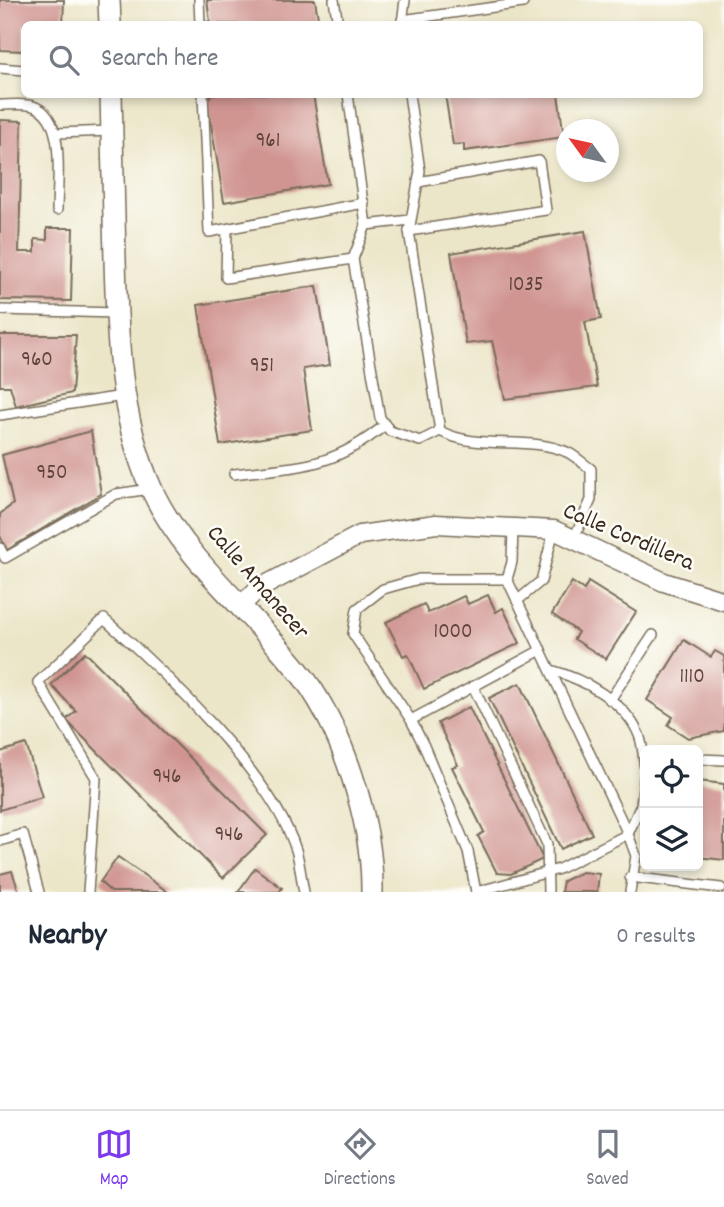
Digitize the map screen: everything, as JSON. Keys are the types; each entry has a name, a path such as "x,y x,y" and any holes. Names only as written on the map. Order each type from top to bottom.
{"street":[{"path":"109,0 110,21"},
{"name":"Calle Amanecer","path":"111,98 118,352 131,430 152,489 202,566 298,671 338,738 360,798 372,870 372,892"},
{"name":"Calle Cordillera","path":"239,607 258,590 360,535 436,524 554,530 664,582 724,601"}],"lane":[{"path":"199,0 200,21"},
{"path":"334,0 338,21"},
{"path":"402,21 405,0"},
{"path":"409,21 523,4 522,0"},
{"path":"0,68 21,71"},
{"path":"203,98 209,232 364,203"},
{"path":"349,98 366,226 354,259 380,418 390,431 420,441 440,431"},
{"path":"410,98 420,171 408,231 440,431"},
{"path":"0,105 34,106 49,119 57,133 57,210"},
{"path":"57,133 112,131"},
{"path":"408,231 547,210 539,161 418,182"},
{"path":"366,226 410,220"},
{"path":"227,229 226,278 354,259"},
{"path":"0,310 117,313"},
{"path":"0,415 125,395"},
{"path":"234,474 321,463 360,445 385,425"},
{"path":"440,431 455,439 531,444 568,453 591,469 591,500 574,538"},
{"path":"0,548 5,558 116,494 152,489"},
{"path":"513,526 512,562 507,579 628,834 636,856 630,877 630,892"},
{"path":"517,601 541,581 554,530"},
{"path":"507,579 419,579 383,589 357,609 353,634 411,720 468,852 476,892 549,872 628,834 640,807"},
{"path":"88,892 96,779 38,682 104,619 223,737 272,802 296,849 304,892"},
{"path":"610,700 653,635"},
{"path":"411,720 541,650"},
{"path":"551,670 576,677 610,700 639,734 641,745"},
{"path":"473,687 547,844 548,892"},
{"path":"703,759 724,760"},
{"path":"0,841 23,834 39,892"},
{"path":"630,877 721,888"}],"building":[{"path":"0,0 64,0 63,21 21,21 21,51 0,50"},
{"path":"207,0 315,0 318,21 210,21"},
{"path":"314,98 328,184 224,202 207,100"},
{"path":"446,98 559,98 561,119 556,119 556,138 464,151 464,144 453,145"},
{"path":"0,120 22,121 19,252 35,252 35,239 47,240 47,228 73,228 71,301 0,300"},
{"path":"585,231 601,319 585,322 597,387 505,399 492,341 466,344 451,253"},
{"path":"317,286 330,365 303,369 312,430 220,445 198,305"},
{"path":"0,335 76,335 72,393 16,406 10,386 0,386"},
{"path":"91,431 101,494 7,550 0,536 0,514 13,504 2,455"},
{"path":"572,582 584,590 588,582 636,612 606,659 574,639 578,632 552,614"},
{"path":"488,595 496,612 503,608 520,643 424,689 408,654 403,656 386,622 424,604 428,613 464,596 468,604"},
{"path":"684,640 711,657 715,651 724,656 724,731 688,738 668,725 673,717 647,700"},
{"path":"85,652 267,835 223,878 66,720 76,711 51,685"},
{"path":"520,683 592,834 561,849 489,698"},
{"path":"469,707 543,859 511,874 497,873 478,836 484,832 452,767 458,765 438,723"},
{"path":"26,744 42,797 0,810 0,752"},
{"path":"703,782 724,784 724,860 703,858"},
{"path":"118,857 168,892 111,892 100,882"},
{"path":"255,868 282,888 279,892 238,892"},
{"path":"12,871 19,892 0,892 0,874"},
{"path":"582,872 599,874 597,892 561,892 563,881"}]}
